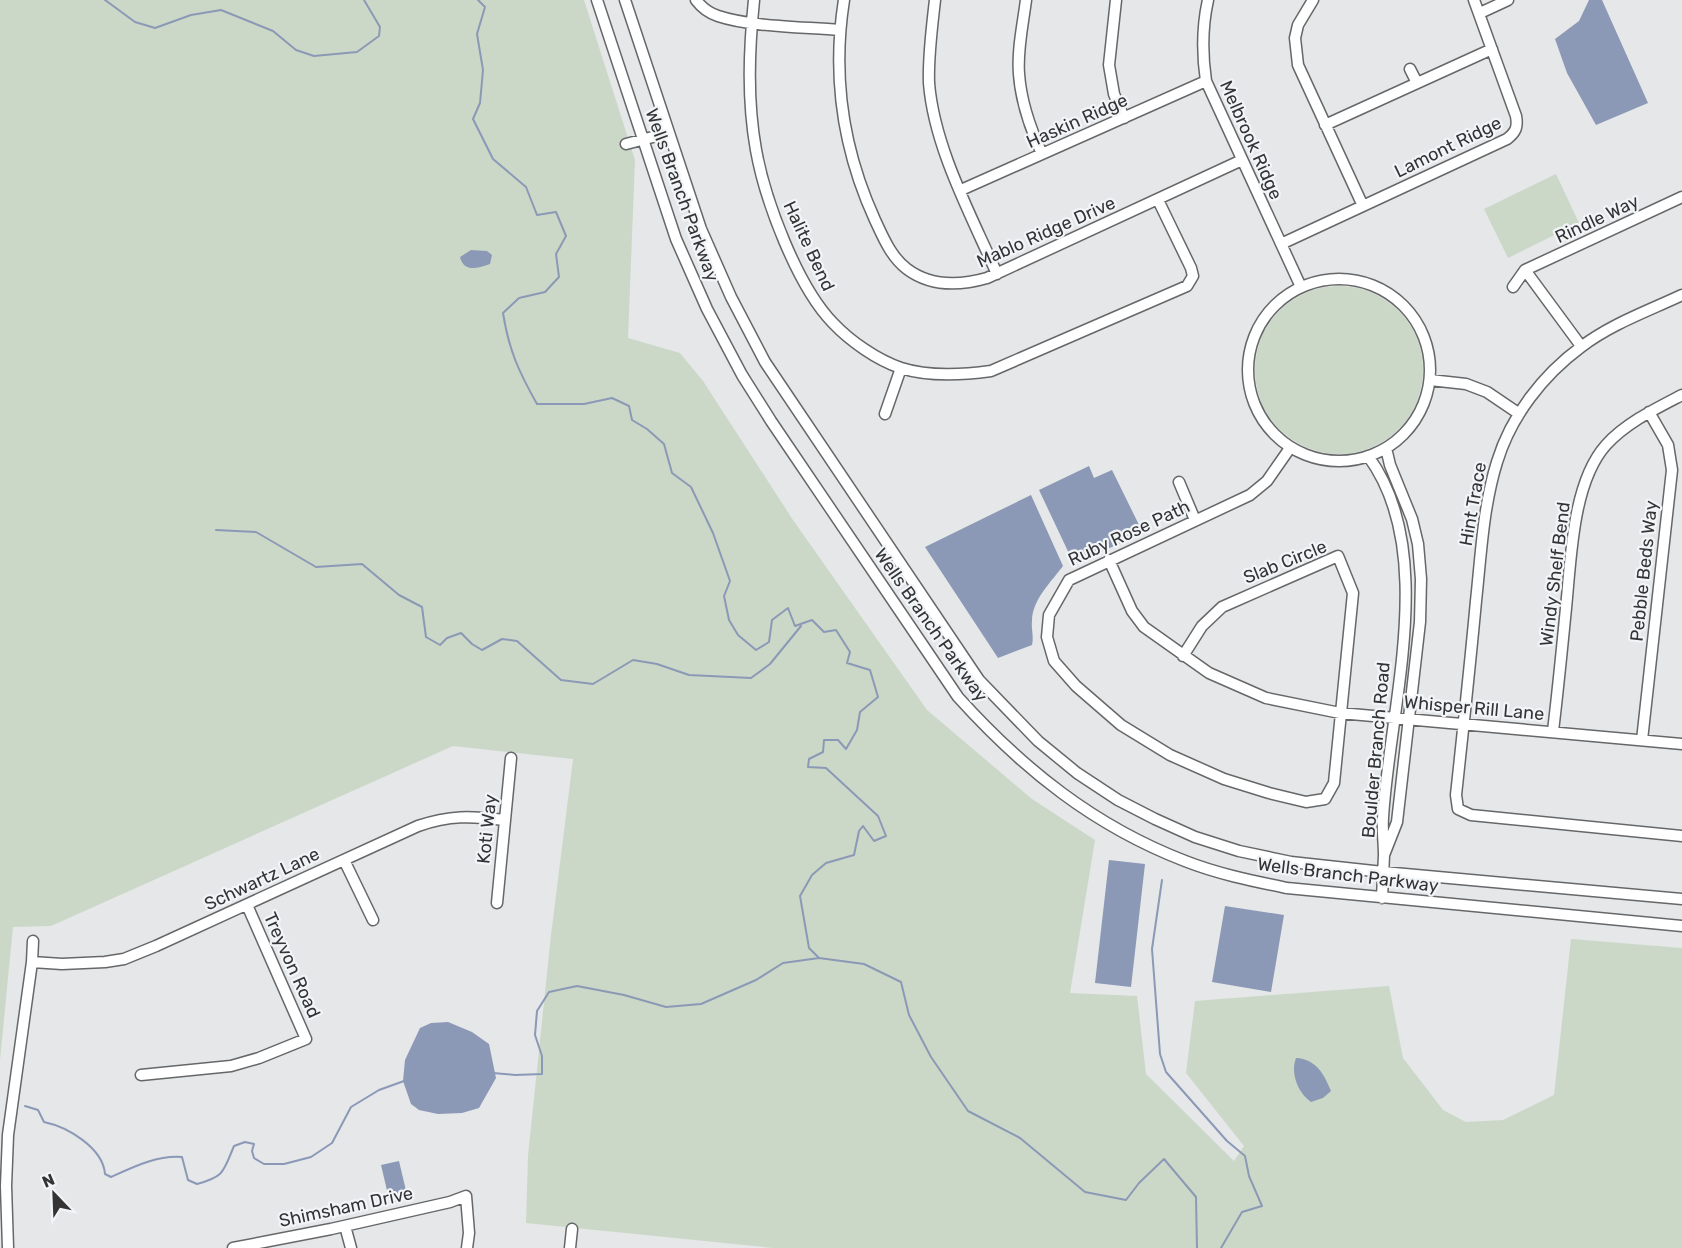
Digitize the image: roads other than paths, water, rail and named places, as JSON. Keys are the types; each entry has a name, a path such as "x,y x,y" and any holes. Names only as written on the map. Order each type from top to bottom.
{"street":[{"name":"Wells Branch Parkway","path":"597,0 676,239 707,309 742,375 958,697 1020,760 1061,794 1105,823 1186,862 1232,876 1287,888 1682,926"},
{"name":"Wells Branch Parkway","path":"625,0 701,229 731,297 765,362 979,680 1038,741 1077,773 1118,800 1195,837 1239,851 1291,862 1383,872 1682,899"},
{"path":"696,0 702,8 717,16 752,22 839,30"},
{"name":"Halite Bend","path":"754,0 750,83 756,151 770,202 793,259 814,299 833,324 863,347 902,368 964,375 991,371 1187,286 1193,276 1191,268 1158,200"},
{"name":"Mablo Ridge Drive","path":"844,0 839,30 839,84 848,146 858,181 889,248 897,259 908,269 932,281 963,284 987,278 1242,160"},
{"path":"935,0 930,70 931,96 946,160 997,274"},
{"path":"1026,0 1019,72 1022,100 1042,154"},
{"path":"1116,0 1110,73 1114,94 1124,118"},
{"name":"Melbrook Ridge","path":"1208,0 1202,57 1206,81 1301,287"},
{"path":"1312,0 1298,25 1295,39 1300,71 1363,206"},
{"name":"Lamont Ridge","path":"1281,244 1508,139 1514,134 1517,128 1516,116 1474,0"},
{"path":"1480,13 1508,0"},
{"path":"1325,125 1492,48"},
{"path":"1410,69 1417,83"},
{"name":"Haskin Ridge","path":"961,190 1206,81"},
{"path":"626,144 668,133"},
{"name":"Rindle Way","path":"1525,270 1682,197"},
{"path":"1512,287 1525,270 1581,346"},
{"path":"1334,279 1367,283 1396,299 1408,311 1425,340 1429,357 1430,380 1425,400 1416,418 1404,434 1386,448 1352,460 1320,459 1290,448 1277,438 1259,415 1249,387 1247,372 1252,342 1266,315 1288,295 1301,287 1334,279"},
{"name":"Hint Trace","path":"1682,295 1612,328 1581,346 1539,387 1518,413 1497,461 1483,532 1456,795 1458,809 1471,815 1682,836"},
{"path":"885,414 902,368"},
{"path":"1430,380 1466,384 1487,392 1518,413"},
{"name":"Windy Shelf Bend","path":"1553,731 1576,519 1581,497 1593,465 1605,446 1649,412 1682,395"},
{"name":"Pebble Beds Way","path":"1642,740 1672,470 1668,445 1649,412"},
{"name":"Ruby Rose Path","path":"1290,448 1267,481 1250,495 1069,580 1049,615 1047,638 1054,661 1069,678 1122,725 1170,755 1224,779 1269,793 1305,802 1325,799 1334,783 1340,713"},
{"name":"Boulder Branch Road","path":"1384,855 1397,822 1420,622 1421,579 1413,519 1386,448"},
{"name":"Boulder Branch Road","path":"1368,456 1378,470 1386,488 1398,524 1404,549 1406,584 1405,622 1383,820 1384,855"},
{"path":"1179,482 1195,520"},
{"name":"Slab Circle","path":"1183,656 1202,626 1222,607 1338,556 1353,593 1340,713"},
{"name":"Whisper Rill Lane","path":"1109,560 1137,619 1144,627 1209,673 1266,698 1340,713 1394,719 1682,744"},
{"name":"Koti Way","path":"497,903 511,758"},
{"name":"Schwartz Lane","path":"32,962 81,964 124,959 434,820 461,816 504,820"},
{"path":"1382,898 1384,855"},
{"path":"345,860 373,920"},
{"name":"Treyvon Road","path":"141,1075 231,1066 260,1058 306,1039 247,904"},
{"path":"6,1246 8,1135 33,942"},
{"name":"Shimsham Drive","path":"233,1248 345,1226 450,1202 466,1196 469,1233 467,1248"},
{"path":"345,1226 351,1248"},
{"path":"570,1248 572,1229"}],"water":[{"path":"1589,0 1602,0 1648,103 1596,125 1567,73 1555,39 1579,21"},
{"path":"471,250 487,251 492,255 490,264 476,268 465,265 460,257"},
{"path":"1089,466 1094,478 1112,470 1143,533 1074,564 1039,490"},
{"path":"1031,495 1063,566 1035,606 1032,621 1032,645 998,658 925,547"},
{"path":"1109,860 1145,864 1131,987 1095,983"},
{"path":"1225,906 1284,915 1271,992 1212,982"},
{"path":"448,1022 472,1032 489,1044 496,1078 479,1108 462,1113 438,1114 419,1110 411,1104 403,1081 405,1060 420,1028 431,1023"},
{"path":"1296,1058 1309,1061 1322,1073 1331,1091 1323,1098 1311,1102 1302,1093 1296,1082 1294,1064"},
{"path":"399,1161 408,1199 390,1203 381,1165"}],"waterway":[{"path":"105,0 135,22 155,28 191,15 221,10 273,31 296,50 314,56 357,52 379,36 380,27 364,0"},
{"path":"478,0 485,7 477,34 483,70 480,103 473,119 493,159 526,187 537,215 556,212 566,236 556,254 559,277 545,292 519,298 503,313 508,339 516,361 537,404 584,404 612,398 629,406 632,420 664,444 672,473 691,487 713,533 730,581 724,596 729,620 738,635 756,650 769,642 772,620 788,608 795,626 812,620 824,632 836,630 850,652 847,663 870,670 878,697 860,712 857,730 846,749 838,740 824,740 823,752 809,759 808,767 826,768 878,816 886,836 874,841 863,826 859,831 854,855 826,863 812,875 800,896 809,948 819,958 864,964 901,982 909,1015 931,1057 968,1111 1020,1138 1085,1192 1126,1200 1139,1183 1164,1159 1196,1197 1197,1248"},
{"path":"216,530 256,532 316,567 362,564 399,595 422,607 426,637 440,645 447,638 461,633 482,650 502,639 517,641 561,680 593,684 633,660 657,664 689,675 751,678 770,664 801,626"},
{"path":"1162,880 1152,949 1160,1054 1166,1072 1227,1141 1245,1156 1249,1176 1262,1206 1242,1212 1221,1248"},
{"path":"493,1073 542,1074 542,1056 535,1035 537,1011 549,992 577,986 624,995 666,1007 701,1004 756,980 783,963 819,958"},
{"path":"25,1106 38,1110 44,1122 83,1140 98,1156 105,1174 111,1177 154,1160 182,1157 188,1180 197,1184 222,1172 234,1146 245,1142 254,1144 252,1151 254,1158 264,1164 284,1164 311,1157 332,1143 351,1107 379,1090 404,1081"}]}
